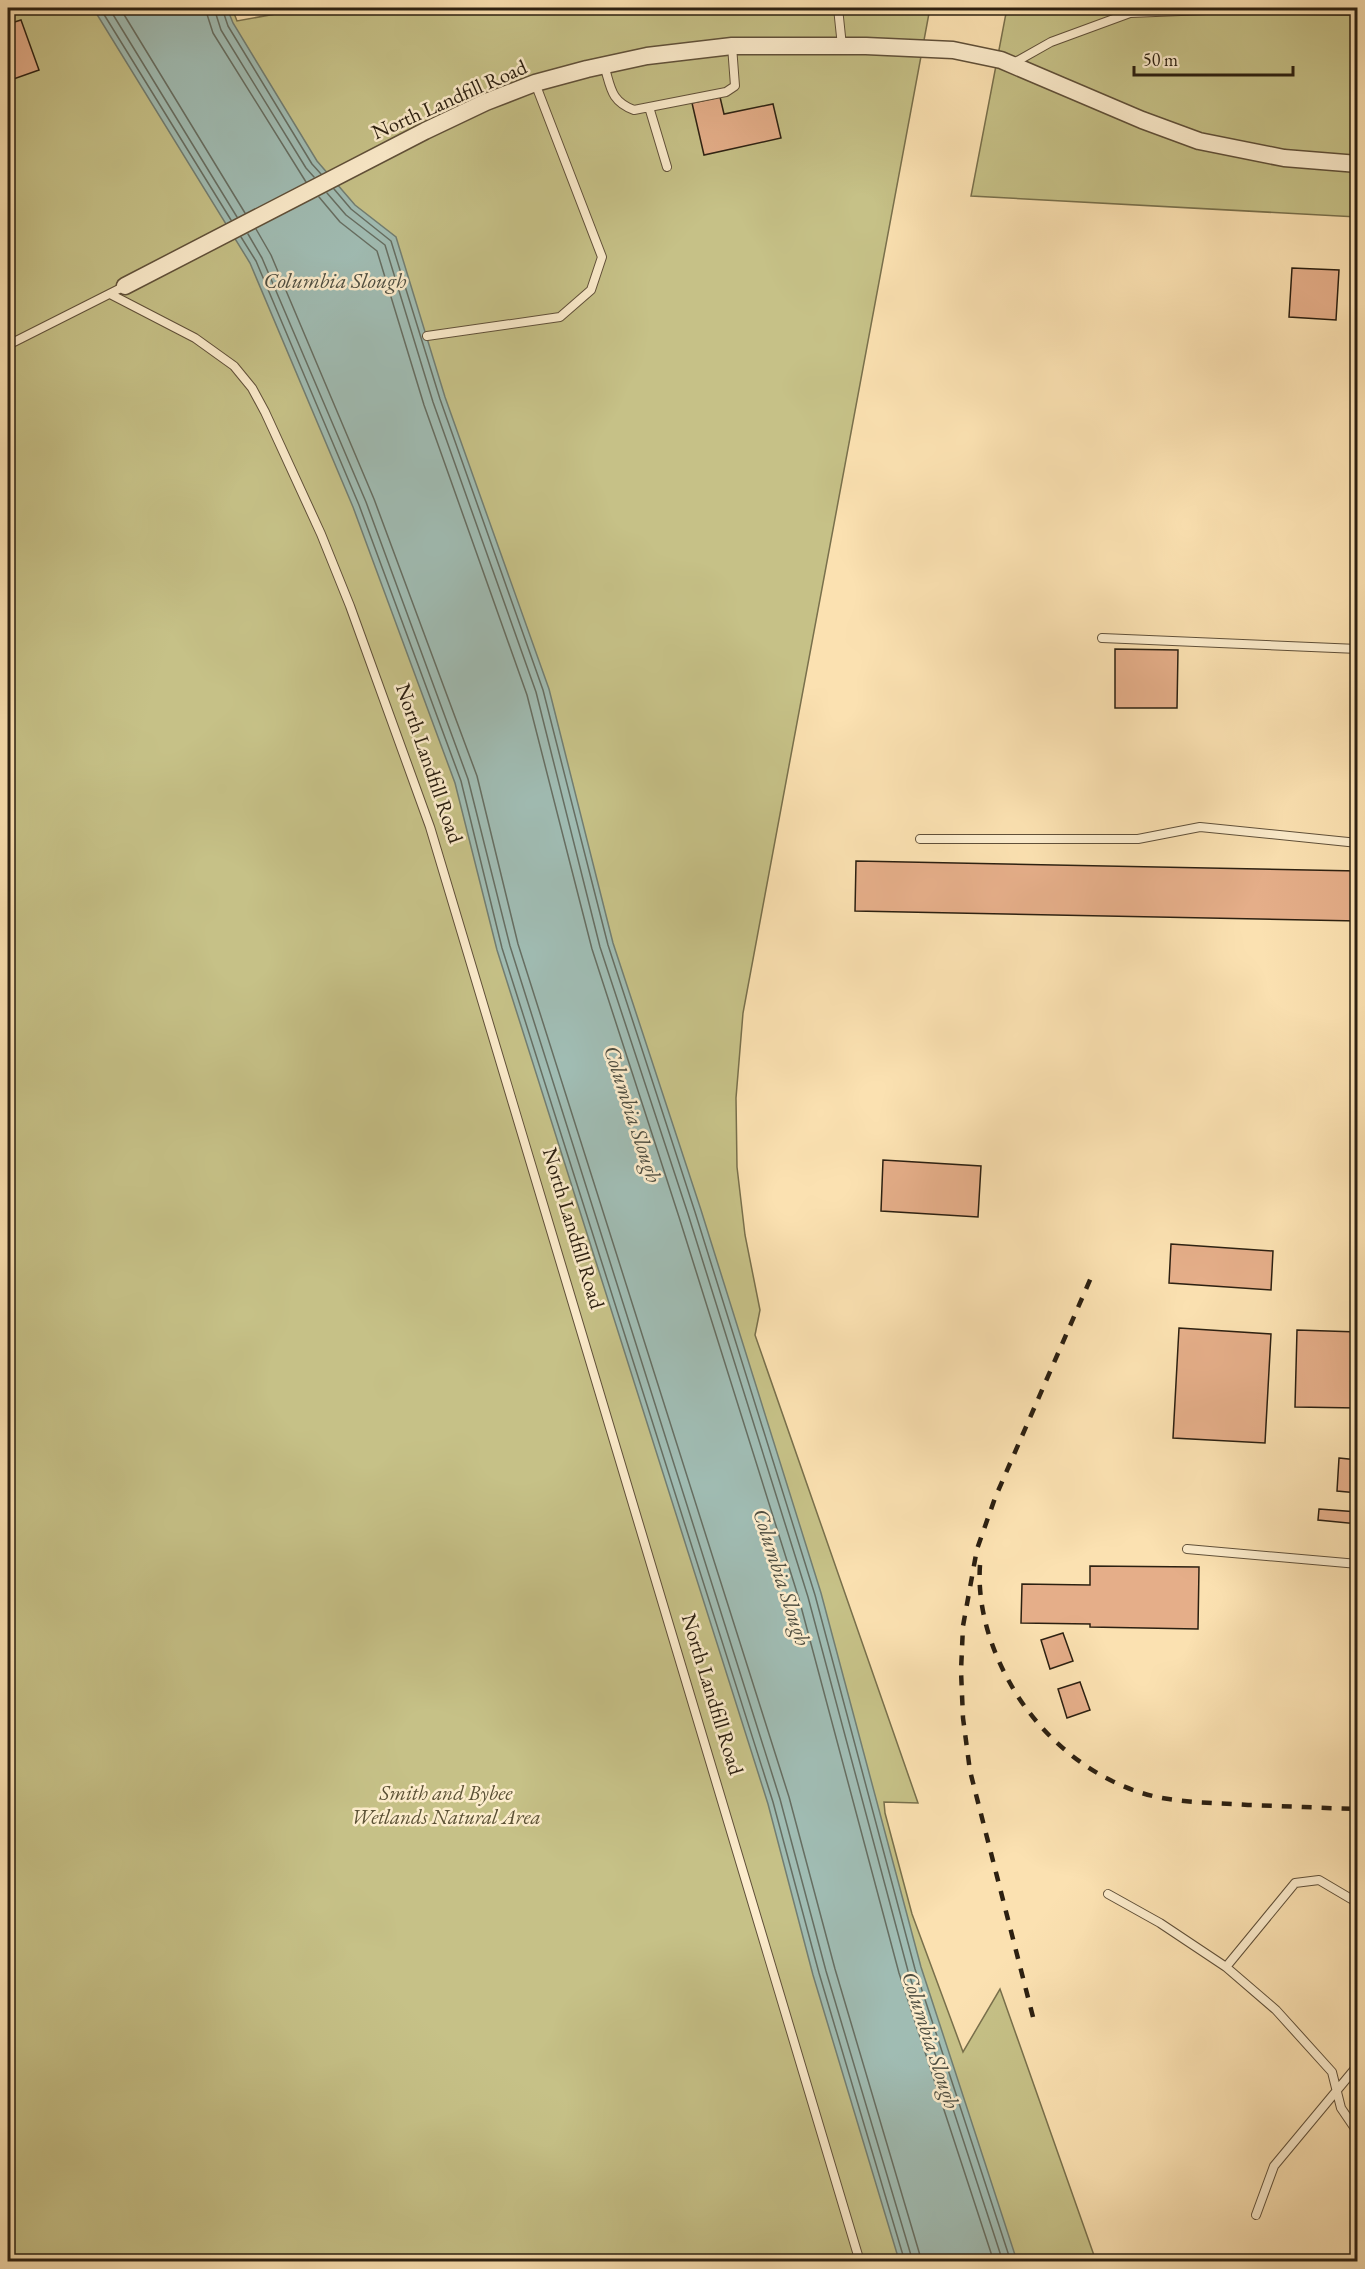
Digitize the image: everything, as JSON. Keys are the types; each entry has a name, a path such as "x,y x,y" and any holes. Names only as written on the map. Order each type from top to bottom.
{"street":[{"name":"North Landfill Road","path":"118,290 425,131 486,102 535,83 604,65 647,56 732,46 842,46 953,50 1011,64 1142,120 1199,141 1284,158 1358,164"}],"lane":[{"path":"838,8 842,46"},
{"path":"1011,64 1051,42 1130,13 1232,9 1358,12"},
{"path":"604,65 614,97 621,105 634,110 726,92 735,86 732,46"},
{"path":"427,336 560,317 591,290 602,257 535,83"},
{"path":"649,107 668,167"},
{"name":"North Landfill Road","path":"8,345 118,290 195,338 234,366 252,388 321,534 350,606 430,827 860,2262"},
{"path":"1102,638 1358,649"},
{"path":"920,839 1138,839 1200,826 1358,843"},
{"path":"1187,1549 1358,1564"},
{"path":"1226,1967 1295,1883 1319,1880 1358,1903"},
{"path":"1108,1894 1160,1923 1226,1967 1276,2010 1332,2072 1341,2108 1358,2133"},
{"path":"1256,2215 1274,2166 1358,2065"}],"green space":[{"name":"Smith and Bybee Wetlands Natural Area","path":"8,8 232,8 237,21 308,8 930,8 743,1013 736,1098 737,1167 745,1235 760,1310 755,1335 918,1803 884,1802 912,1914 963,2052 1000,1989 1096,2261 8,2262"},
{"path":"1007,8 1357,8 1357,217 971,196"}],"water":[{"name":"Columbia Slough","path":"93,8 227,8 233,23 317,161 355,205 396,237 445,397 549,689 613,943 701,1210 821,1593 921,1967 1017,2261 900,2262 813,1975 768,1804 497,950 455,783 353,507 250,263"}],"building":[{"path":"21,20 39,70 8,81 8,24"},
{"path":"720,97 724,114 773,104 781,138 704,155 692,103"},
{"path":"1292,268 1339,270 1336,320 1289,317"},
{"path":"1115,649 1178,650 1177,708 1115,708"},
{"path":"856,861 1358,871 1358,921 855,911"},
{"path":"883,1160 981,1166 978,1217 881,1211"},
{"path":"1171,1244 1273,1251 1271,1290 1169,1283"},
{"path":"1179,1328 1271,1334 1265,1443 1173,1438"},
{"path":"1297,1330 1358,1332 1358,1408 1295,1407"},
{"path":"1339,1458 1358,1460 1358,1493 1337,1491"},
{"path":"1319,1509 1358,1512 1358,1524 1318,1520"},
{"path":"1090,1566 1199,1567 1198,1629 1021,1623 1022,1584 1090,1585"},
{"path":"1063,1633 1073,1661 1050,1669 1041,1640"},
{"path":"1080,1682 1090,1710 1067,1718 1058,1689"}],"railway":[{"path":"1033,2017 970,1771 963,1718 961,1671 963,1626 977,1549 995,1498 1093,1273"},
{"path":"980,1565 981,1595 986,1626 996,1655 1010,1683 1037,1722 1054,1740 1094,1771 1138,1792 1173,1800 1358,1809"}]}
